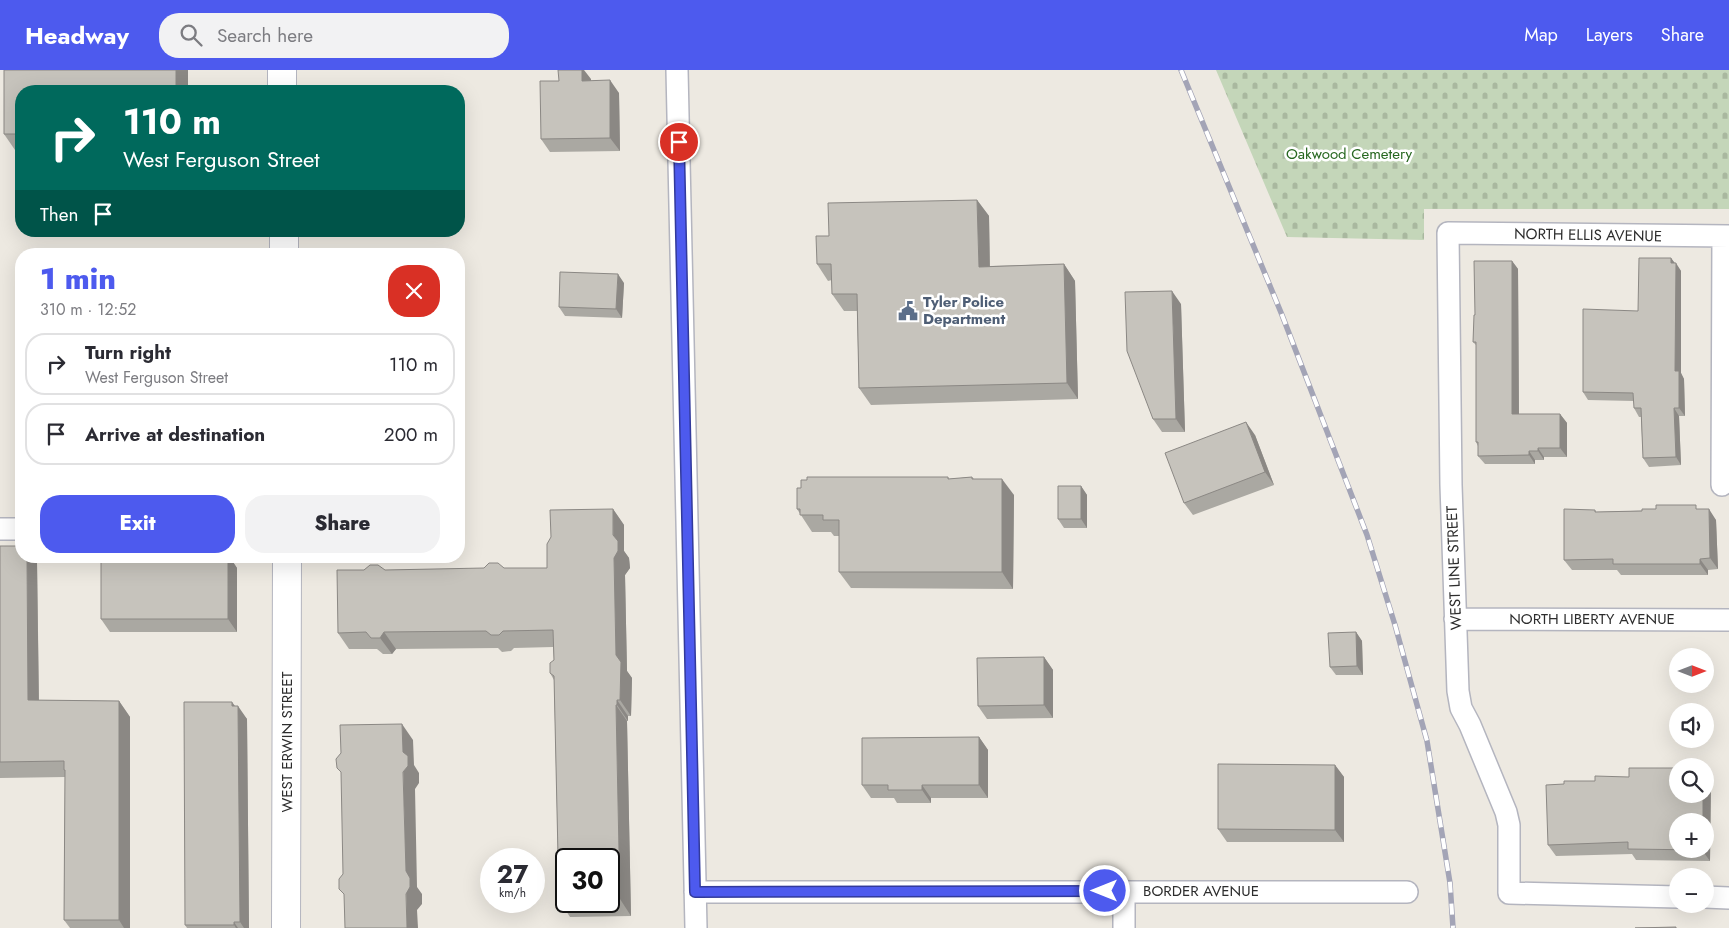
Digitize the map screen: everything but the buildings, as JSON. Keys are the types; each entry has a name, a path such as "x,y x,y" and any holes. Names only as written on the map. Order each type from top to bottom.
{"main road":[{"path":"282,70 282,85"},
{"name":"WEST ERWIN STREET","path":"286,928 287,563"}],"street":[{"path":"677,70 696,928"},
{"name":"NORTH ELLIS AVENUE","path":"1448,233 1726,236"},
{"name":"WEST LINE STREET","path":"1448,233 1458,691 1461,708 1495,782 1506,812 1508,825 1509,894 1669,897"},
{"path":"1722,486 1726,236"},
{"path":"0,529 15,529"},
{"name":"NORTH LIBERTY AVENUE","path":"1455,619 1729,620"},
{"path":"1124,891 1124,928"},
{"name":"BORDER AVENUE","path":"695,892 1407,892"},
{"path":"1714,897 1729,898"}],"green space":[{"name":"Oakwood Cemetery","path":"1216,70 1729,70 1729,209 1424,209 1424,240 1287,237"}],"railway":[{"path":"1181,70 1282,315 1367,535 1395,625 1427,741 1450,883 1453,928"}],"place":[{"name":"Tyler Police Department","path":"908,311"}],"route":[{"path":"679,142 695,892 1105,891"}]}
